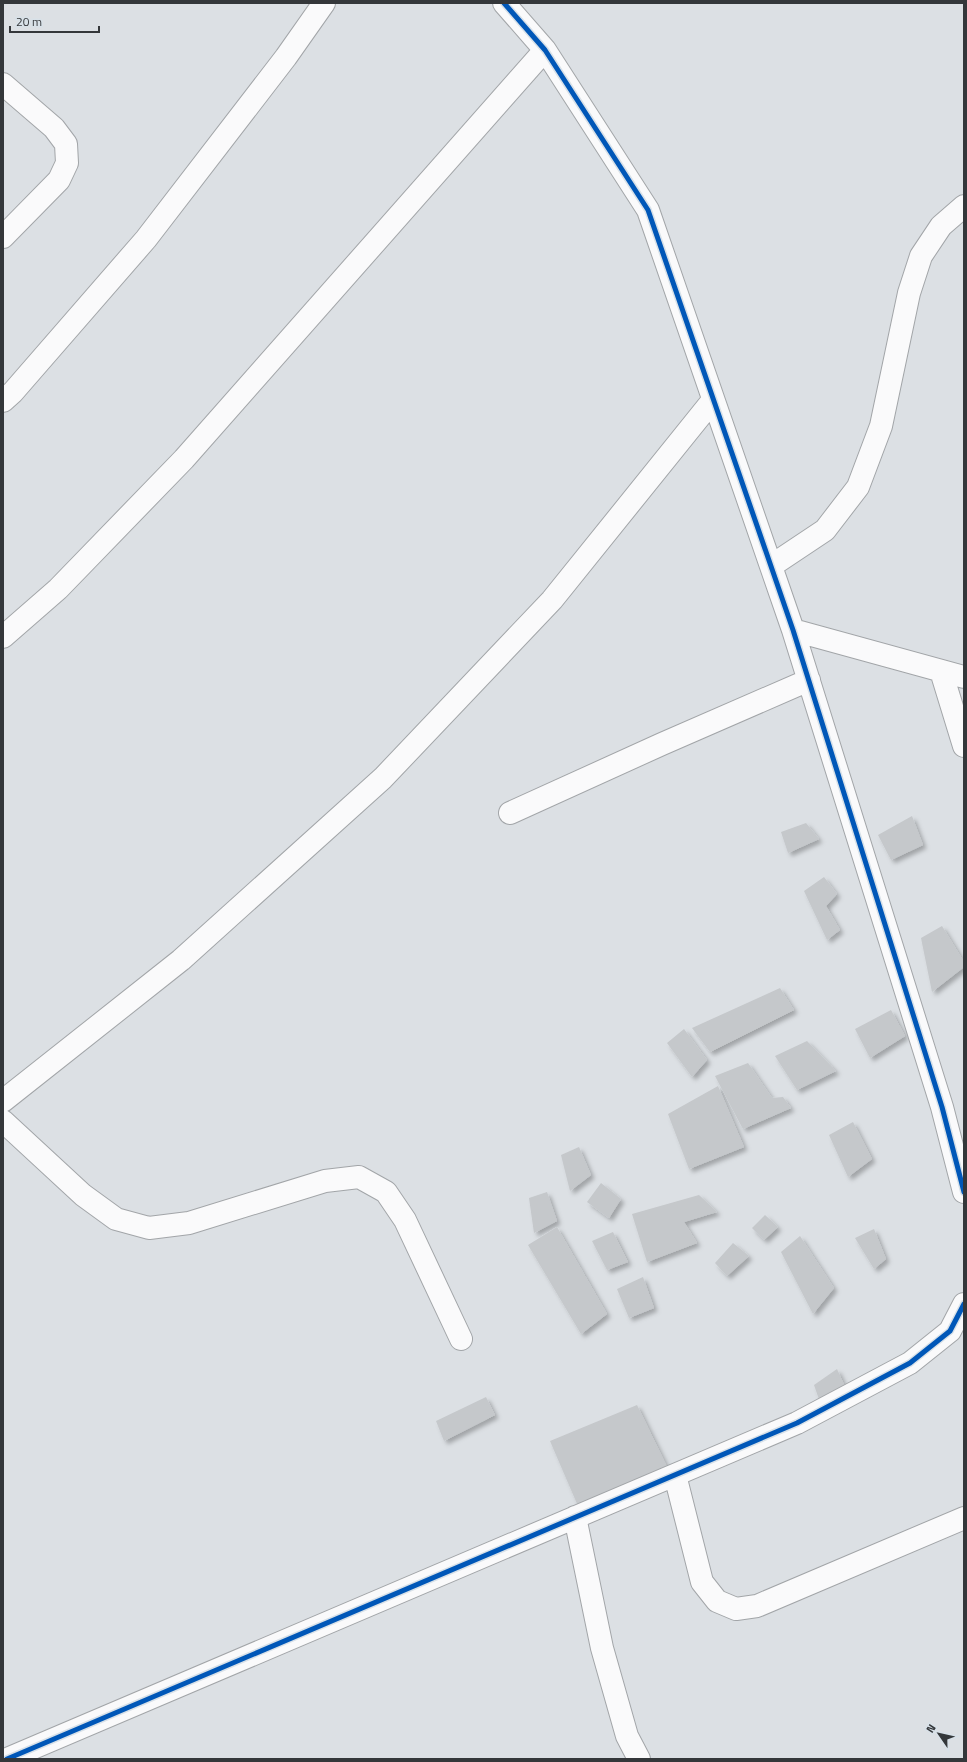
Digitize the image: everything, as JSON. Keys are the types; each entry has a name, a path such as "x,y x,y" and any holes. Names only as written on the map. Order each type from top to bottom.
{"street":[{"path":"3,401 13,392 146,239 286,57 324,3"},
{"path":"504,3 545,50 648,210 793,630 942,1107 964,1192"},
{"path":"3,637 58,590 184,459 545,50"},
{"path":"3,84 54,128 66,144 67,163 59,180 3,237"},
{"path":"771,566 825,530 858,487 881,426 909,293 921,256 941,226 964,206"},
{"path":"3,1101 181,960 383,778 552,600 713,400"},
{"path":"793,630 964,677"},
{"path":"941,671 964,746"},
{"path":"510,813 662,744 809,680"},
{"path":"942,1107 964,1141"},
{"path":"3,1121 88,1199 116,1219 149,1228 189,1223 325,1181 359,1177 386,1192 405,1220 462,1339"},
{"path":"7,1759 797,1423 910,1363 950,1331 964,1304"},
{"path":"675,1475 702,1582 717,1601 736,1609 756,1606 964,1518"},
{"path":"575,1517 602,1648 627,1736 639,1759"}],"building":[{"path":"912,816 923,845 891,860 878,835"},
{"path":"806,823 819,839 788,853 781,832"},
{"path":"824,877 837,894 826,906 840,930 827,940 804,891"},
{"path":"942,926 964,962 964,967 932,992 921,938"},
{"path":"780,988 794,1010 710,1052 692,1028"},
{"path":"891,1010 905,1036 870,1058 855,1029"},
{"path":"684,1029 707,1060 692,1077 667,1043"},
{"path":"807,1041 836,1071 797,1090 775,1056"},
{"path":"748,1063 772,1098 783,1097 791,1108 743,1129 715,1076"},
{"path":"718,1086 744,1147 689,1169 668,1114"},
{"path":"853,1122 872,1159 848,1177 829,1135"},
{"path":"579,1147 591,1175 570,1191 561,1155"},
{"path":"601,1183 621,1199 609,1218 587,1202"},
{"path":"547,1192 557,1221 534,1233 529,1198"},
{"path":"699,1195 717,1212 684,1222 697,1243 647,1262 632,1214"},
{"path":"765,1215 778,1227 764,1240 752,1228"},
{"path":"557,1227 607,1314 581,1334 528,1245"},
{"path":"874,1229 886,1259 874,1269 855,1238"},
{"path":"613,1232 628,1262 607,1270 592,1241"},
{"path":"800,1236 834,1288 813,1314 781,1252"},
{"path":"733,1243 749,1256 727,1276 715,1263"},
{"path":"643,1277 654,1308 629,1318 617,1289"},
{"path":"837,1369 846,1389 820,1402 814,1385"},
{"path":"486,1397 495,1415 444,1441 436,1421"},
{"path":"637,1405 669,1471 578,1506 550,1441"}],"cycle path":[{"path":"504,3 545,50 648,210 793,630 942,1107 964,1192"},
{"path":"7,1759 797,1423 910,1363 950,1331 964,1304"}]}
